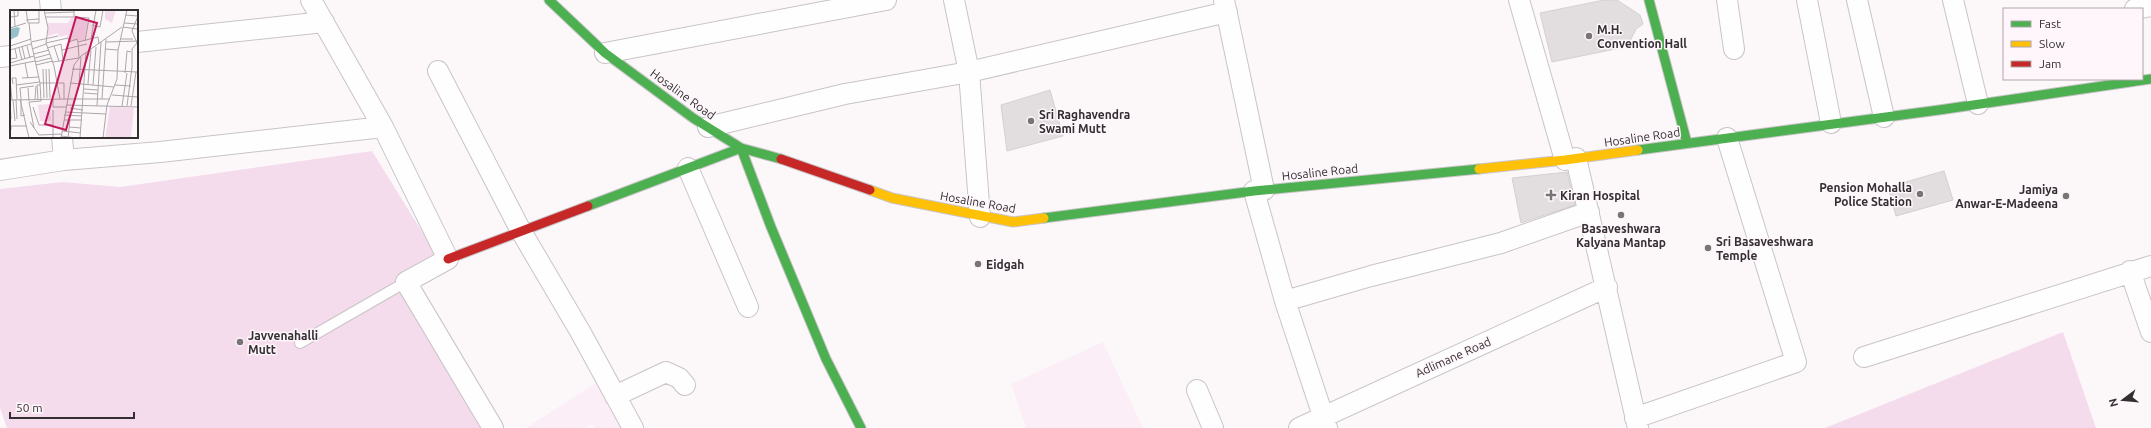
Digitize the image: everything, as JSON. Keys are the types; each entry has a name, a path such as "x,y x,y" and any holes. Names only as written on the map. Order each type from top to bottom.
{"street":[{"path":"50,0 51,10"},
{"path":"311,0 383,127 448,259"},
{"name":"Hosaline Road","path":"549,0 605,53 708,128 741,148 799,164 892,198 980,217 1013,222 1259,190 1571,159 1831,123 1884,118 2151,79"},
{"path":"605,53 886,0"},
{"path":"954,0 969,72 980,217"},
{"path":"1519,0 1589,212 1637,423 1796,362 1727,138"},
{"path":"1648,0 1688,143"},
{"path":"1727,0 1734,49"},
{"path":"1807,0 1831,123"},
{"path":"1857,0 1884,118"},
{"path":"1953,0 1978,104"},
{"path":"708,128 845,94 969,72 1225,6 1259,190 1285,301 1325,422"},
{"path":"2140,8 2151,6"},
{"path":"138,42 324,22"},
{"path":"0,57 10,56"},
{"path":"438,71 521,231 581,333 633,428"},
{"path":"0,170 64,160 168,151 383,127"},
{"path":"62,138 64,160"},
{"path":"493,428 406,282 448,259 741,148 770,227 826,359 861,428"},
{"path":"688,168 748,307"},
{"path":"1285,301 1371,276 1501,243 1589,212"},
{"path":"1864,357 2130,271 2151,266"},
{"path":"2130,271 2151,332"},
{"name":"Adlimane Road","path":"1299,428 1325,422 1607,287"},
{"path":"615,396 666,372 679,378 685,385"},
{"path":"1197,390 1213,428"}],"lane":[{"path":"300,343 406,282"}],"shaded area":[{"path":"372,151 437,256 404,292 484,428 7,428 0,408 0,189 62,182 120,187"},
{"path":"2063,332 2096,428 1825,428"},
{"path":"1103,342 1143,428 1026,428 1011,384"},
{"path":"602,379 632,428 595,428 592,424 585,428 526,428"}],"building":[{"name":"M.H. Convention Hall","path":"1604,0 1617,0 1640,15 1643,24 1636,29 1629,43 1620,48 1552,62 1540,13"},
{"name":"Sri Raghavendra Swami Mutt","path":"1050,90 1063,136 1007,151 1001,105"},
{"name":"Pension Mohalla Police Station","path":"1944,171 1953,200 1896,216 1888,187"},
{"path":"1567,172 1575,205 1521,223 1512,178"}],"traffic: fast":[{"path":"549,0 605,53 693,118 741,148 781,159"},
{"path":"1649,0 1687,143"},
{"path":"1638,150 1939,110 2151,79"},
{"path":"588,206 741,148 771,227 826,359 861,428"},
{"path":"1044,218 1254,191 1479,169"}],"traffic: slow":[{"path":"1479,169 1565,160 1638,150"},
{"path":"870,190 892,198 1013,222 1044,218"}],"traffic: jam":[{"path":"781,159 870,190"},
{"path":"448,259 588,206"}],"place":[{"name":"M.H. Convention Hall","path":"1589,36"},
{"name":"Sri Raghavendra Swami Mutt","path":"1031,121"},
{"name":"Pension Mohalla Police Station","path":"1920,194"},
{"name":"Kiran Hospital","path":"1551,195"},
{"name":"Jamiya Anwar-E-Madeena","path":"2066,196"},
{"name":"Basaveshwara Kalyana Mantap","path":"1621,215"},
{"name":"Sri Basaveshwara Temple","path":"1708,248"},
{"name":"Eidgah","path":"978,264"},
{"name":"Javvenahalli Mutt","path":"240,342"}]}
